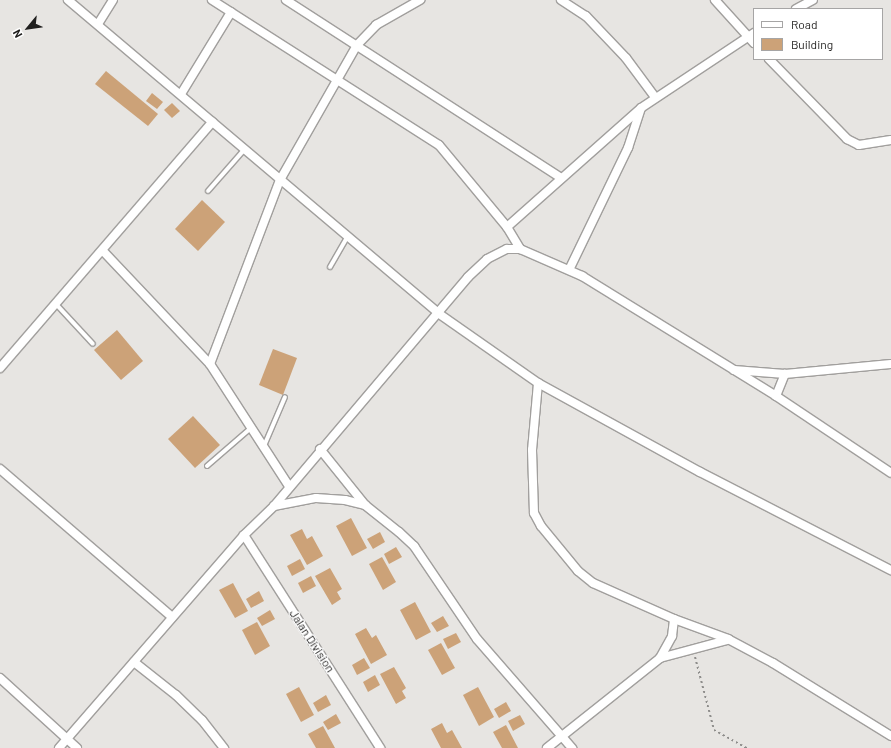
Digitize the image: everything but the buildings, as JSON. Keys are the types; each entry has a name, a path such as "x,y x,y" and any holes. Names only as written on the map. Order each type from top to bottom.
{"street":[{"path":"68,0 181,94 346,238 438,313 538,383 700,472 891,570"},
{"path":"98,24 113,0"},
{"path":"212,0 439,146 507,227 520,249"},
{"path":"286,0 561,178"},
{"path":"210,364 280,180 357,45 376,25 420,0"},
{"path":"561,0 586,16 626,58 655,97"},
{"path":"507,227 641,108 655,97 751,35 715,0"},
{"path":"798,8 814,0"},
{"path":"181,94 231,12"},
{"path":"770,60 847,139 859,145 891,140"},
{"path":"569,270 624,156 641,108"},
{"path":"0,368 103,251 212,122"},
{"path":"59,748 244,535 274,506 320,449 438,313 487,259 507,249 520,249 569,270 776,396 891,473"},
{"path":"103,251 210,364 289,486"},
{"path":"733,370 785,374 891,364"},
{"path":"776,396 785,374"},
{"path":"538,383 532,450 533,504 537,520 586,578 674,619 728,639 773,663 891,736"},
{"path":"320,449 365,505 414,546 477,639 559,736 572,748"},
{"path":"0,469 172,617"},
{"path":"274,506 316,498 332,498 365,505"},
{"name":"Jalan Division","path":"244,535 380,748"},
{"path":"660,658 672,636 674,619"},
{"path":"547,748 559,736 660,658 728,639"},
{"path":"134,662 176,695 202,720 224,748"},
{"path":"0,678 78,748"}],"lane":[{"path":"208,191 244,150"},
{"path":"330,267 346,238"},
{"path":"56,304 93,344"},
{"path":"263,446 285,397"},
{"path":"208,466 251,428"}],"path":[{"path":"693,648 714,730 747,748"}]}
